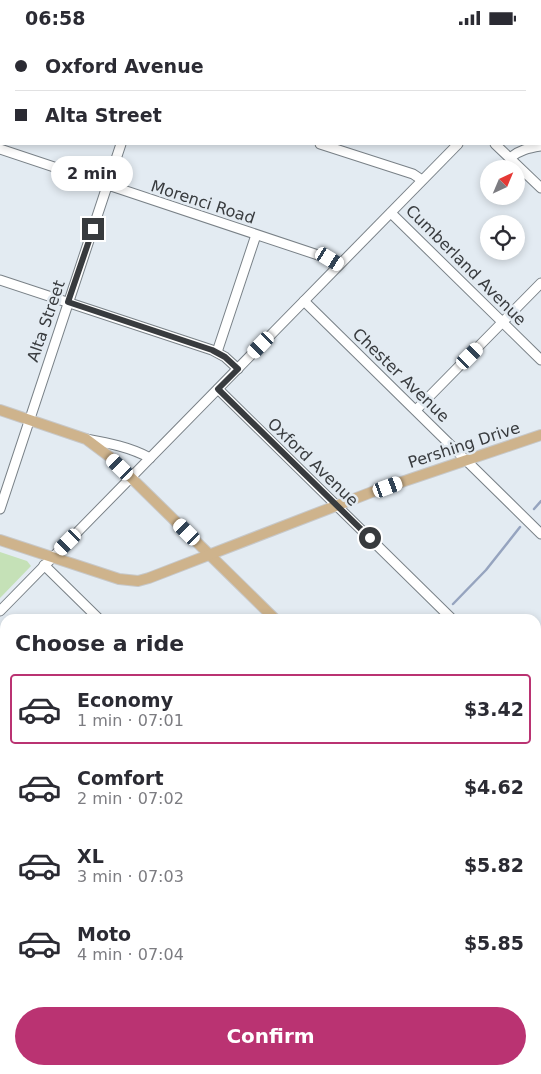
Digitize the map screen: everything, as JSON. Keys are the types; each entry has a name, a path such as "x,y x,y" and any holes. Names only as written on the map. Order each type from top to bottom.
{"main road":[{"path":"0,411 86,439 110,457 270,614"},
{"name":"Pershing Drive","path":"0,540 129,581 149,578 337,506 541,435"}],"street":[{"name":"Alta Street","path":"0,509 121,145"},
{"path":"323,145 413,174 422,180"},
{"path":"0,611 457,145"},
{"path":"496,145 541,188"},
{"path":"510,158 516,152 526,148 541,146"},
{"name":"Morenci Road","path":"0,149 330,259 339,265"},
{"name":"Cumberland Avenue","path":"391,213 541,361"},
{"path":"217,352 256,235"},
{"path":"0,280 217,352 238,369"},
{"path":"416,410 541,283"},
{"name":"Chester Avenue","path":"304,301 541,534"},
{"name":"Oxford Avenue","path":"218,389 447,614"},
{"path":"86,439 112,444 150,458"},
{"path":"44,565 94,614"}],"green space":[{"path":"0,552 27,561 31,566 0,598"}],"waterway":[{"path":"534,509 541,501"},
{"path":"453,604 486,570 520,527"}],"route":[{"path":"93,229 68,302 212,350 225,357 238,369 218,389 370,538"}]}
